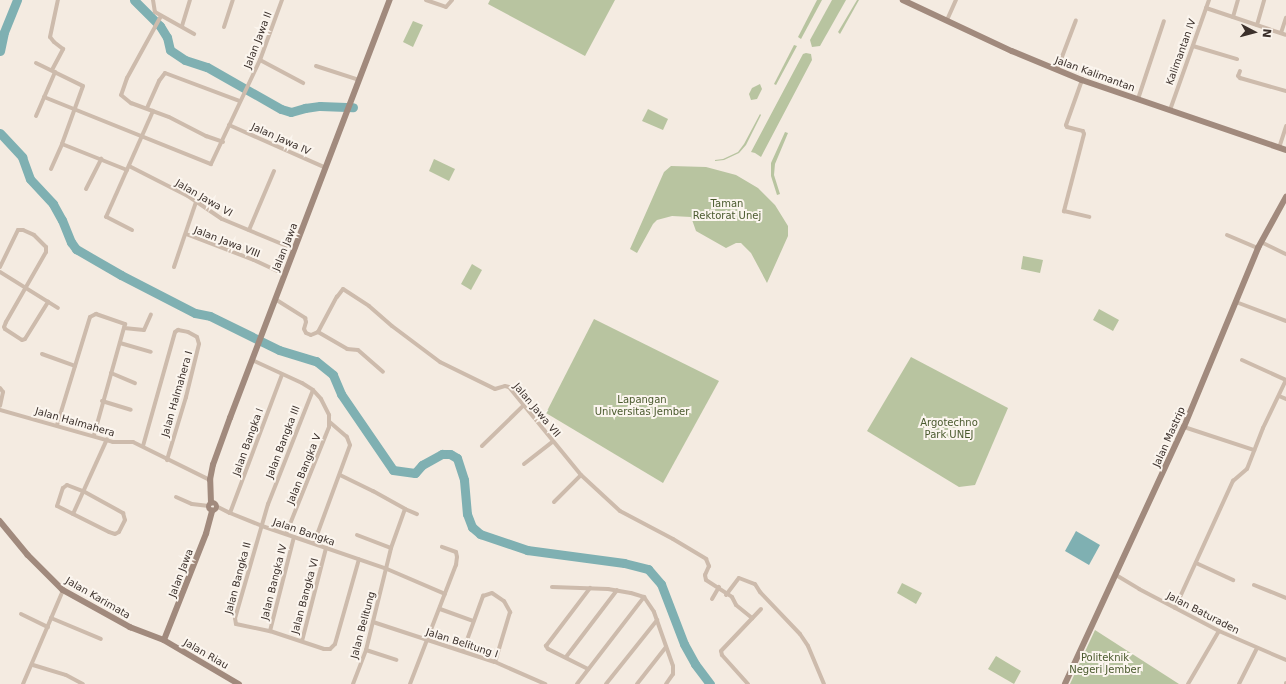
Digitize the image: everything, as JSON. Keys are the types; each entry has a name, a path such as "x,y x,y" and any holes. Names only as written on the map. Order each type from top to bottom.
{"main road":[{"name":"Jalan Jawa","path":"164,640 206,534 211,507 210,480 218,452 264,325 390,0"},
{"name":"Jalan Kalimantan","path":"903,0 1082,80 1286,150"},
{"name":"Jalan Mastrip","path":"1065,684 1099,614 1184,427 1260,245 1286,196"},
{"path":"211,507 217,510 218,506"},
{"name":"Jalan Karimata","path":"0,521 34,560 64,590 130,627 164,640"},
{"name":"Jalan Riau","path":"164,640 240,684"}],"street":[{"path":"36,116 63,49 50,37 58,0"},
{"path":"153,0 155,12 160,18 182,26 194,34"},
{"path":"182,26 190,0"},
{"path":"224,26 233,0"},
{"name":"Jalan Jawa II","path":"142,137 209,164 213,164 229,125 260,60 282,0"},
{"path":"426,0 446,7 452,0"},
{"path":"947,20 956,0"},
{"name":"Kalimantan IV","path":"1170,110 1209,0"},
{"path":"1233,17 1238,0"},
{"path":"1257,26 1264,0"},
{"path":"1206,8 1284,34 1286,18"},
{"path":"160,18 120,93 131,102 223,142"},
{"path":"1057,70 1076,20"},
{"path":"1138,99 1164,21"},
{"path":"1193,46 1237,58"},
{"path":"260,60 303,83"},
{"path":"36,63 83,85 83,90 76,110 51,169"},
{"path":"316,66 359,80"},
{"path":"1240,71 1238,76 1240,78 1286,91"},
{"path":"147,108 159,81 165,73 240,101"},
{"path":"1082,80 1066,124 1067,127 1083,131 1084,134 1064,210 1065,212 1089,216"},
{"path":"44,97 142,137"},
{"path":"132,230 106,217 153,111"},
{"name":"Jalan Jawa IV","path":"229,125 326,168"},
{"path":"1279,148 1286,126"},
{"name":"Jalan Jawa VI","path":"62,144 128,168 188,196 222,219 294,249"},
{"path":"86,189 101,159"},
{"path":"249,230 274,171"},
{"path":"174,267 196,202"},
{"path":"0,266 18,230 23,230 34,235 47,249 27,288 4,327 19,338 25,339 48,302"},
{"name":"Jalan Jawa VIII","path":"186,234 254,260 284,274"},
{"path":"1226,235 1286,254"},
{"path":"0,272 58,308"},
{"name":"Jalan Jawa VII","path":"318,332 337,296 343,289 369,306 392,326 435,358 496,390 504,386 509,387 552,442 581,475 620,511 673,538 706,559 709,566 706,578 726,595 732,597 736,605 752,618"},
{"path":"275,299 305,318 306,322 304,329 306,333 310,335 318,332 347,349 358,350 383,372"},
{"path":"1236,302 1286,321"},
{"path":"57,425 90,317 96,314 121,321 125,324 102,401 94,435"},
{"path":"124,328 144,330 151,314"},
{"name":"Jalan Halmahera I","path":"143,446 176,330 188,332 197,337 199,344 167,460"},
{"path":"120,342 151,352"},
{"path":"42,354 75,366"},
{"path":"253,358 282,375 302,383 313,390"},
{"path":"1175,608 1232,481 1247,469 1254,450 1286,380 1242,360"},
{"path":"111,373 135,382"},
{"name":"Jalan Bangka I","path":"230,513 282,375"},
{"path":"0,388 3,392 0,406"},
{"name":"Jalan Bangka V","path":"286,534 329,428 330,422 328,410 322,399 313,390"},
{"name":"Jalan Bangka III","path":"262,526 268,504 313,390"},
{"path":"1279,396 1286,399"},
{"path":"102,401 131,410"},
{"path":"482,446 523,406"},
{"name":"Jalan Halmahera","path":"0,410 94,435 117,443 133,442 210,480"},
{"path":"314,543 349,452 350,443 347,437 330,422"},
{"path":"1184,427 1254,450"},
{"path":"73,514 107,440"},
{"path":"524,464 552,442"},
{"path":"340,475 417,514"},
{"path":"554,502 581,475"},
{"path":"67,485 83,492 121,511 125,516 124,523 119,532 114,534 57,506 63,488 67,485"},
{"path":"176,497 192,504 211,507"},
{"name":"Jalan Bangka","path":"218,506 230,513 262,526 387,569 445,594"},
{"name":"Jalan Belitung","path":"353,684 366,650 391,548 405,509"},
{"name":"Jalan Bangka II","path":"262,526 235,620 236,624 239,625 270,631"},
{"path":"357,535 391,548"},
{"name":"Jalan Bangka IV","path":"270,631 294,536"},
{"path":"410,684 456,565 457,557 454,551 442,547"},
{"name":"Jalan Bangka VI","path":"270,631 302,641 326,548"},
{"path":"302,641 324,649 330,649 334,646 358,559"},
{"path":"1196,563 1234,580"},
{"name":"Jalan Baturaden","path":"1116,575 1138,589 1219,631 1286,660"},
{"path":"726,595 739,578 755,584 760,592 800,634 808,646 824,684"},
{"path":"1254,585 1286,598"},
{"path":"552,587 617,590 638,594 644,597 650,604 674,670 666,684"},
{"path":"588,669 548,649 546,645 590,588"},
{"path":"712,599 719,588"},
{"path":"23,684 64,590"},
{"path":"566,657 617,590"},
{"path":"463,651 483,596 485,594 494,594 509,607 510,616 494,662"},
{"path":"579,683 588,669 644,597"},
{"path":"440,609 473,621"},
{"path":"748,684 722,655 721,651 761,609"},
{"path":"21,614 48,627"},
{"path":"51,618 101,639"},
{"path":"606,684 656,620"},
{"name":"Jalan Belitung I","path":"373,622 494,662 545,684"},
{"path":"1188,684 1219,631"},
{"path":"636,684 666,647"},
{"path":"1239,684 1257,648"},
{"path":"366,650 396,660"},
{"path":"32,665 66,675 83,684"}],"green space":[{"path":"490,0 615,0 585,56 488,4"},
{"path":"817,0 822,0 801,39 798,37"},
{"path":"832,0 846,0 820,46 812,47 810,40"},
{"path":"857,0 859,0 840,34 838,32"},
{"path":"413,21 423,25 413,47 403,42"},
{"path":"794,45 797,46 776,85 774,84"},
{"path":"803,54 811,54 812,60 761,157 751,152"},
{"path":"760,84 762,89 757,99 751,100 749,94 752,88"},
{"path":"648,109 668,119 663,130 642,121"},
{"path":"760,114 761,115 746,145 739,153 724,160 715,161 738,152"},
{"path":"785,132 788,133 775,164 774,175 780,194 777,195 771,176 771,163"},
{"path":"434,159 455,169 449,181 429,171"},
{"name":"Taman Rektorat Unej","path":"671,166 706,167 736,175 758,188 775,205 788,226 788,236 767,283 751,253 741,243 736,243 726,248 696,231 691,217 672,216 657,220 653,224 637,253 630,249 664,172"},
{"path":"1023,256 1043,260 1040,273 1021,269"},
{"path":"472,264 482,270 471,290 461,284"},
{"path":"1099,309 1119,320 1113,331 1093,320"},
{"name":"Lapangan Universitas Jember","path":"594,319 719,381 663,483 546,413"},
{"name":"Argotechno Park UNEJ","path":"911,357 1008,408 975,485 959,487 867,431"},
{"path":"902,583 922,593 916,604 897,593"},
{"name":"Politeknik Negeri Jember","path":"1095,630 1179,684 1070,684"},
{"path":"996,656 1021,671 1014,684 988,669"}],"water":[{"path":"1076,531 1100,545 1089,565 1065,551"}],"waterway":[{"path":"0,51 4,32 17,0"},
{"path":"134,0 160,26 167,37 170,50 185,60 207,67 281,109 291,112 320,106 353,107"},
{"path":"0,133 22,157 30,179 53,204 62,220 71,242 76,249 121,275 195,313 210,316 279,350 316,361 333,375 341,394 393,470 415,473 422,465 442,454 450,454 457,458 464,480 467,514 472,527 480,534 527,550 624,563 648,569 661,584 684,644 695,664 710,684"}]}
